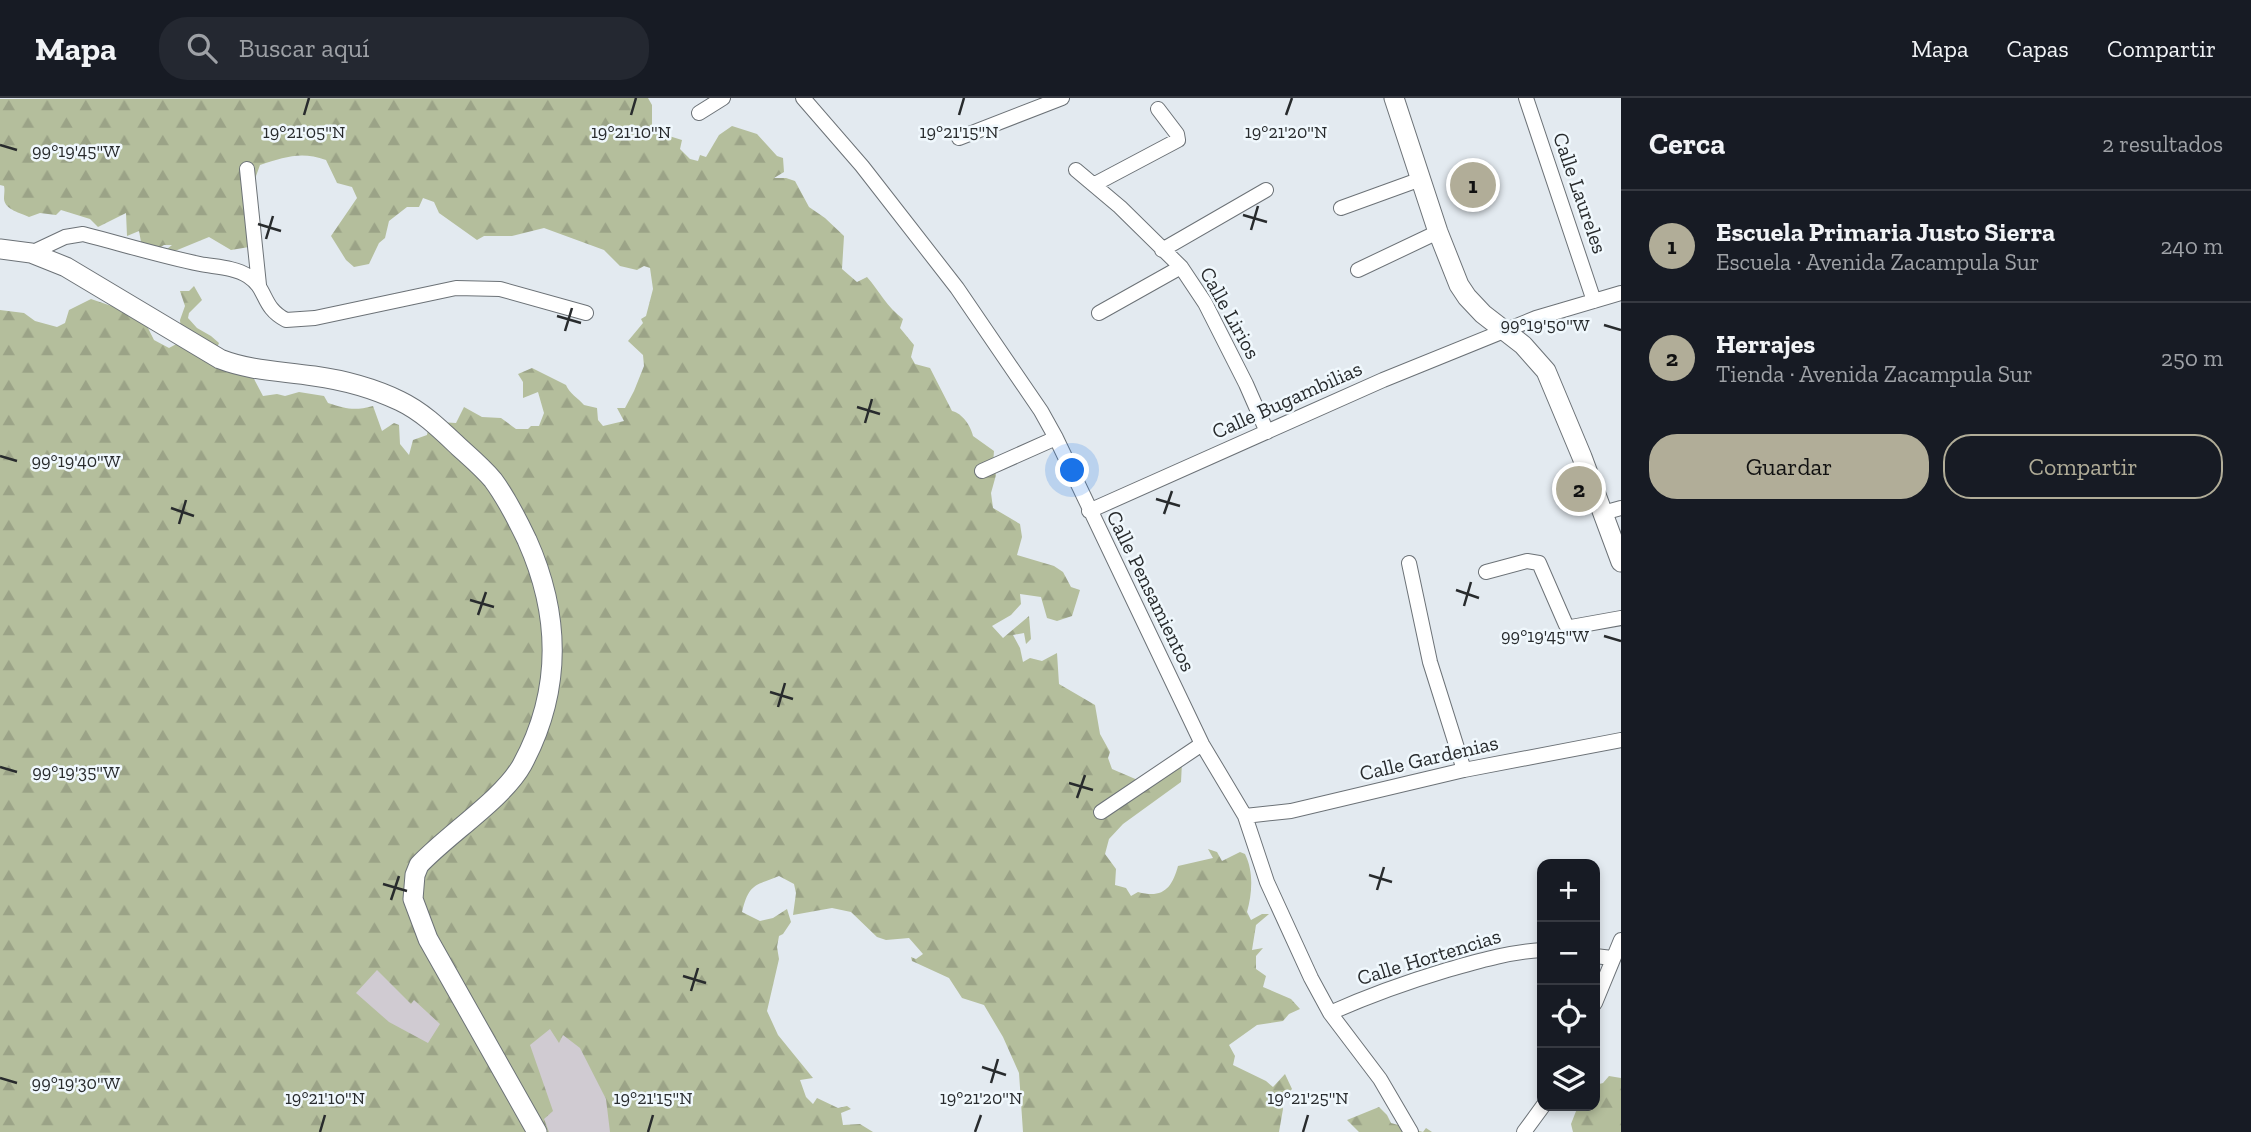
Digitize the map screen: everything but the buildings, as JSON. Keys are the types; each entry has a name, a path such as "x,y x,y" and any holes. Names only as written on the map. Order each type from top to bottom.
{"main road":[{"path":"1394,98 1438,232 1459,285 1466,297 1503,331 1523,345 1546,371 1612,511 1621,562"},
{"path":"0,249 31,253 66,267 220,359 246,368 343,380 398,400 446,433 472,458 492,479 515,514 541,577 552,626 552,674 544,712 536,736 520,768 499,793 419,865 413,886 416,909 428,939 537,1132"}],"street":[{"path":"699,113 723,98"},
{"name":"Calle Pensamientos","path":"803,98 862,166 957,288 1041,411 1202,744 1245,816 1267,882 1330,1013 1380,1079 1411,1132"},
{"path":"959,138 1062,98"},
{"name":"Calle Laureles","path":"1526,98 1594,301"},
{"path":"1095,184 1178,140 1177,134 1158,109"},
{"path":"247,169 259,285 269,308 286,320 316,318 456,288 500,289 586,313"},
{"name":"Calle Lirios","path":"1076,170 1120,206 1181,267 1205,303 1267,432"},
{"path":"1340,208 1421,179"},
{"path":"1163,250 1266,190"},
{"path":"1358,270 1438,232"},
{"path":"31,253 65,237 83,234 235,271 247,275 259,285"},
{"path":"1099,313 1181,267"},
{"name":"Calle Bugambilias","path":"1089,511 1383,380 1536,318 1621,293"},
{"path":"982,471 1056,438"},
{"path":"1486,572 1527,561 1539,563 1566,625 1571,627 1621,618"},
{"path":"1409,563 1430,662 1464,769"},
{"name":"Calle Gardenias","path":"1245,816 1292,811 1464,769 1621,740"},
{"path":"1101,812 1202,744"},
{"path":"1600,990 1621,940"},
{"name":"Calle Hortencias","path":"1330,1013 1376,993 1448,970 1517,951 1537,950"},
{"path":"1600,957 1612,958"},
{"path":"1524,1132 1539,1111"}],"green space":[{"path":"648,98 652,105 652,126 682,140 680,149 690,159 698,161 700,155 706,157 719,135 732,126 757,134 777,156 783,158 784,172 774,178 795,181 809,207 844,236 842,269 857,282 867,277 903,319 900,328 914,345 911,357 915,364 930,368 952,411 965,420 973,436 994,451 996,475 991,493 993,508 1020,524 1022,537 1017,555 1054,566 1063,572 1071,587 1080,590 1072,616 1057,621 1047,618 1041,597 1020,594 1021,604 1011,615 992,626 1003,638 1029,616 1031,639 1026,644 1024,633 1013,635 1023,662 1030,658 1042,661 1057,653 1059,684 1095,705 1100,734 1110,752 1108,758 1112,769 1140,781 1182,762 1181,782 1123,824 1109,839 1105,854 1116,869 1115,885 1126,888 1131,896 1138,892 1160,893 1173,880 1178,866 1213,858 1208,849 1217,852 1222,861 1240,852 1245,854 1251,883 1247,912 1251,920 1262,914 1269,914 1256,925 1252,950 1263,948 1256,956 1256,969 1266,976 1263,987 1291,999 1300,1009 1289,1014 1283,1021 1257,1025 1229,1045 1235,1056 1233,1065 1273,1087 1285,1074 1292,1089 1282,1100 1279,1132 1023,1132 1019,1073 1003,1037 984,1005 962,998 949,978 912,961 911,957 916,959 923,954 909,938 886,940 877,937 851,912 832,908 793,915 796,893 794,884 779,876 754,887 747,896 742,912 760,921 773,918 787,909 791,922 779,936 779,959 767,1011 778,1035 813,1078 800,1080 806,1097 813,1104 817,1098 838,1108 847,1106 851,1109 841,1113 843,1125 860,1124 873,1132 0,1132 0,310 24,313 35,321 57,327 65,323 69,310 91,299 135,314 147,326 154,340 169,348 182,341 180,320 185,306 180,291 189,291 194,286 202,300 189,313 188,318 197,328 219,343 215,353 253,377 263,396 285,396 299,392 324,396 328,403 346,408 373,406 382,431 394,423 399,425 400,444 409,455 413,440 427,435 428,430 439,422 456,423 464,407 482,417 501,418 516,429 539,426 544,413 538,392 523,398 523,382 518,374 532,368 566,385 584,405 597,408 598,420 603,426 624,421 617,408 625,408 644,366 643,355 628,341 643,323 641,319 646,316 653,289 650,268 644,266 637,270 620,266 604,250 544,228 512,236 484,236 477,240 439,213 434,202 423,198 419,207 407,207 389,221 385,238 379,243 369,264 354,267 346,260 331,236 357,198 352,187 337,183 326,160 309,156 285,158 260,165 247,201 249,247 231,250 209,237 170,253 167,249 172,245 164,245 154,251 141,242 139,231 127,236 126,213 98,227 90,219 61,210 56,215 40,213 29,217 7,206 4,186 0,185 0,99"},
{"path":"1609,1076 1621,1078 1621,1132 1573,1132 1571,1124 1576,1111 1600,1111 1600,1084"},
{"path":"1379,1107 1391,1123 1423,1132 1359,1132 1347,1120"}],"place":[{"name":"Escuela Primaria Justo Sierra","path":"1473,185"},
{"name":"Herrajes","path":"1579,489"}]}
